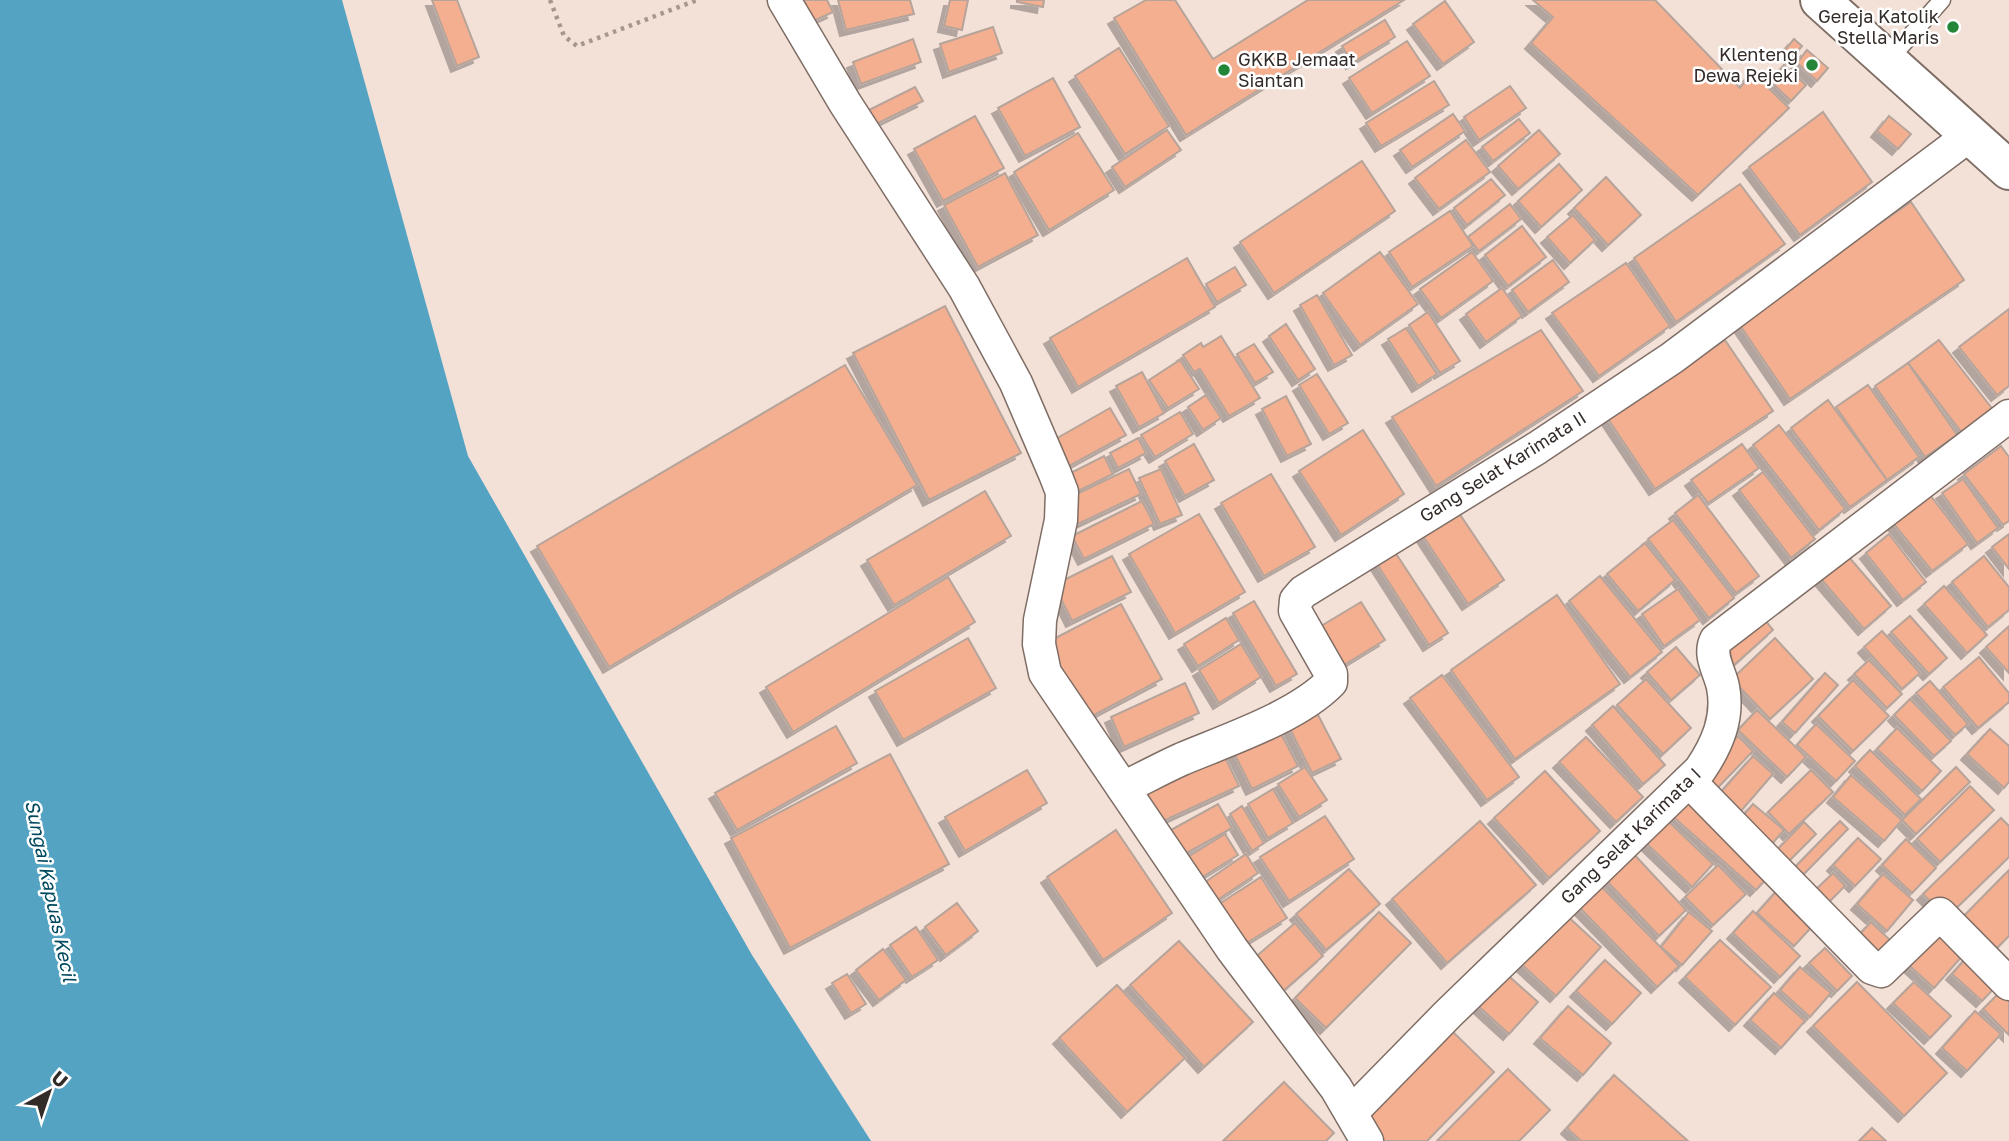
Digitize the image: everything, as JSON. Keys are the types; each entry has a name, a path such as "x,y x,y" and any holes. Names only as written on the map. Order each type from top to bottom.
{"highway":[{"path":"1820,0 2009,170"}],"street":[{"path":"785,0 845,103 964,287 1016,383 1062,492 1061,520 1040,620 1039,644 1045,673 1232,949 1324,1072 1367,1141"},
{"name":"Gang Selat Karimata II","path":"1123,788 1253,730 1321,692 1331,682 1331,674 1295,611 1296,600 1303,592 1548,441 1672,358 1970,135"},
{"name":"Gang Selat Karimata I","path":"1351,1113 1448,1014 1689,781 1718,743 1723,720 1724,690 1713,653 1716,640 2009,416"},
{"path":"1689,781 1872,968 1881,971 1940,914 2009,984"}],"lane":[{"path":"1887,62 1942,0"}],"path":[{"path":"550,0 564,36 577,47 697,0"}],"water":[{"name":"Sungai Kapuas Kecil","path":"0,0 342,0 468,456 752,955 871,1141 0,1141"}],"building":[{"path":"432,0 457,0 479,57 457,66"},
{"path":"801,0 827,0 833,12 803,26"},
{"path":"838,0 910,0 914,14 846,30"},
{"path":"950,0 968,0 962,30 944,26"},
{"path":"1017,0 1044,0 1043,7"},
{"name":"GKKB Jemaat Siantan","path":"1146,0 1175,0 1213,59 1308,0 1404,0 1186,135 1114,18"},
{"path":"1533,0 1655,0 1740,88 1752,72 1789,108 1698,195 1531,43 1553,17"},
{"path":"1445,1 1474,42 1443,64 1413,24"},
{"path":"1385,20 1395,37 1352,63 1342,46"},
{"path":"993,27 1002,53 949,72 940,44"},
{"path":"913,39 921,62 861,84 853,62"},
{"path":"1794,39 1802,46 1792,58 1784,51"},
{"path":"1407,41 1430,76 1372,113 1349,78"},
{"path":"1119,48 1169,126 1125,154 1075,76"},
{"name":"Klenteng Dewa Rejeki","path":"1807,50 1828,68 1817,81 1797,63"},
{"path":"1784,65 1806,85 1791,101 1770,81"},
{"path":"1053,78 1080,127 1025,156 998,108"},
{"path":"1434,81 1449,105 1381,146 1366,123"},
{"path":"1510,86 1526,108 1479,140 1464,117"},
{"path":"915,87 923,101 864,130 857,116"},
{"path":"1823,112 1872,182 1800,235 1749,167"},
{"path":"1453,114 1465,131 1412,167 1400,150"},
{"path":"975,116 1004,168 943,201 914,149"},
{"path":"1889,116 1911,134 1898,149 1877,131"},
{"path":"1519,119 1530,133 1493,161 1482,147"},
{"path":"1167,130 1181,150 1125,187 1112,167"},
{"path":"1539,130 1560,154 1518,189 1498,166"},
{"path":"1078,133 1114,190 1049,230 1014,172"},
{"path":"1466,140 1490,172 1439,209 1415,178"},
{"path":"1362,161 1395,211 1274,293 1240,242"},
{"path":"1559,164 1582,190 1541,227 1518,201"},
{"path":"1005,173 1038,235 978,267 944,205"},
{"path":"1606,177 1641,215 1608,245 1574,208"},
{"path":"1491,179 1505,195 1467,225 1454,208"},
{"path":"1740,184 1785,244 1676,322 1634,258"},
{"path":"1911,202 1964,280 1790,399 1737,321"},
{"path":"1510,204 1521,219 1479,251 1468,237"},
{"path":"1450,211 1473,246 1412,287 1389,252"},
{"path":"1573,215 1595,240 1570,263 1547,237"},
{"path":"1522,226 1546,257 1508,286 1485,255"},
{"path":"1380,252 1418,304 1360,345 1323,293"},
{"path":"1472,252 1493,281 1441,318 1420,289"},
{"path":"1187,258 1215,307 1078,387 1050,338"},
{"path":"1553,260 1569,282 1528,312 1512,290"},
{"path":"1626,263 1670,326 1599,376 1552,313"},
{"path":"1235,267 1246,285 1217,302 1206,284"},
{"path":"1502,288 1522,316 1486,342 1466,314"},
{"path":"1317,295 1352,355 1334,365 1300,305"},
{"path":"945,306 1021,453 929,500 853,353"},
{"path":"2009,309 2009,386 1997,395 1959,347"},
{"path":"1428,312 1460,361 1440,373 1409,325"},
{"path":"1286,324 1315,369 1298,380 1269,336"},
{"path":"1406,328 1437,374 1418,386 1388,339"},
{"path":"1541,330 1583,391 1436,486 1392,417"},
{"path":"1221,336 1260,398 1229,416 1200,369 1194,372 1183,355 1201,343 1203,347"},
{"path":"1725,340 1773,411 1655,489 1608,419"},
{"path":"1939,340 1994,411 1963,434 1908,363"},
{"path":"1254,344 1273,372 1255,383 1237,354"},
{"path":"1180,360 1199,389 1168,408 1149,380"},
{"path":"1908,363 1957,435 1925,457 1875,386"},
{"path":"845,365 917,485 609,667 537,546"},
{"path":"1142,372 1164,413 1139,427 1116,386"},
{"path":"1317,374 1348,423 1329,434 1299,385"},
{"path":"1868,385 1919,457 1887,480 1836,407"},
{"path":"1206,395 1221,418 1203,430 1188,407"},
{"path":"1286,396 1311,444 1287,456 1262,409"},
{"path":"1828,400 1887,480 1850,507 1791,428"},
{"path":"1110,408 1126,435 1060,471 1045,445"},
{"path":"1180,412 1193,434 1155,457 1141,435"},
{"path":"1779,425 1845,509 1819,530 1753,445"},
{"path":"1363,430 1404,494 1341,535 1299,471"},
{"path":"1138,438 1146,453 1118,468 1110,453"},
{"path":"1194,444 1214,480 1185,496 1165,461"},
{"path":"1742,444 1759,468 1708,503 1691,480"},
{"path":"2001,446 2009,457 2009,521 2003,525 1964,474"},
{"path":"1104,456 1113,474 1070,495 1061,478"},
{"path":"1129,469 1141,494 1078,524 1066,499"},
{"path":"1161,469 1182,515 1160,524 1139,478"},
{"path":"1763,472 1815,539 1791,558 1739,490"},
{"path":"1271,474 1315,547 1264,576 1221,503"},
{"path":"1963,479 1998,528 1977,543 1942,493"},
{"path":"985,491 1011,536 894,605 867,560"},
{"path":"1698,495 1759,576 1736,593 1675,513"},
{"path":"1930,495 1968,544 1932,571 1893,523"},
{"path":"1142,501 1154,524 1084,559 1072,536"},
{"path":"1457,510 1504,580 1468,604 1421,533"},
{"path":"1199,514 1245,592 1175,633 1129,554"},
{"path":"1673,520 1734,598 1709,618 1648,539"},
{"path":"1889,534 1926,582 1903,600 1866,553"},
{"path":"2009,534 2009,569 1992,547"},
{"path":"1645,543 1675,580 1638,611 1607,574"},
{"path":"1393,549 1448,633 1429,645 1375,561"},
{"path":"1112,556 1131,592 1072,621 1054,585"},
{"path":"1848,556 1891,606 1864,629 1821,579"},
{"path":"1984,556 2009,587 2009,610 1988,627 1952,582"},
{"path":"1600,576 1662,652 1630,677 1569,601"},
{"path":"948,577 975,622 793,732 766,687"},
{"path":"1944,586 1987,635 1967,653 1924,604"},
{"path":"1678,589 1700,620 1664,646 1642,614"},
{"path":"1557,595 1620,684 1515,759 1451,670"},
{"path":"1254,601 1297,674 1276,686 1233,613"},
{"path":"1361,602 1385,640 1344,665 1321,626"},
{"path":"1121,604 1162,679 1083,721 1042,645"},
{"path":"1761,615 1773,630 1733,666 1720,651"},
{"path":"1910,616 1947,658 1929,674 1891,632"},
{"path":"1226,618 1239,640 1198,666 1184,644"},
{"path":"2009,626 2009,673 1986,647"},
{"path":"1882,631 1920,673 1902,689 1864,647"},
{"path":"968,638 996,688 903,740 875,691"},
{"path":"1775,638 1813,679 1770,719 1732,679"},
{"path":"1241,644 1261,677 1219,703 1199,670"},
{"path":"1676,647 1700,675 1671,700 1647,672"},
{"path":"1979,657 2009,693 2009,702 1978,728 1943,687"},
{"path":"1869,660 1902,694 1887,708 1854,674"},
{"path":"1825,673 1838,685 1795,733 1782,722"},
{"path":"1442,675 1519,777 1487,800 1410,698"},
{"path":"1646,679 1691,728 1663,754 1617,705"},
{"path":"1853,680 1889,716 1853,751 1818,716"},
{"path":"1930,681 1968,724 1955,735 1916,693"},
{"path":"1185,683 1199,713 1124,747 1111,717"},
{"path":"1910,699 1951,741 1934,756 1894,715"},
{"path":"1613,706 1665,765 1643,784 1592,725"},
{"path":"1757,710 1806,757 1787,777 1738,730"},
{"path":"1317,713 1341,759 1312,773 1289,727"},
{"path":"1816,724 1855,761 1836,781 1797,745"},
{"path":"836,726 857,763 737,830 715,793"},
{"path":"1277,726 1298,766 1252,789 1232,749"},
{"path":"1897,728 1941,771 1922,791 1877,749"},
{"path":"1990,729 2009,746 2009,782 2004,788 1967,754"},
{"path":"1738,736 1753,751 1708,798 1693,783"},
{"path":"1586,737 1643,797 1616,822 1559,762"},
{"path":"1870,750 1921,799 1905,815 1855,766"},
{"path":"890,754 949,864 790,948 731,838"},
{"path":"1753,756 1773,774 1741,811 1720,793"},
{"path":"1225,757 1239,786 1161,822 1147,793"},
{"path":"1305,767 1327,800 1299,817 1278,784"},
{"path":"1956,767 1970,782 1916,834 1902,820"},
{"path":"1027,770 1047,803 965,851 945,817"},
{"path":"1811,770 1833,792 1789,834 1768,812"},
{"path":"1545,771 1600,831 1549,878 1494,818"},
{"path":"1851,775 1902,820 1884,841 1833,797"},
{"path":"1970,786 1994,810 1940,862 1917,839"},
{"path":"1273,789 1293,823 1268,838 1248,804"},
{"path":"1684,800 1770,875 1756,890 1671,815"},
{"path":"1218,804 1232,828 1185,854 1171,830"},
{"path":"1753,804 1784,830 1765,852 1734,826"},
{"path":"1242,806 1264,843 1252,851 1230,814"},
{"path":"1325,816 1354,859 1289,901 1260,857"},
{"path":"1665,818 1713,864 1692,887 1644,841"},
{"path":"2001,818 2009,826 2009,857 1946,918 1923,894"},
{"path":"1480,821 1536,885 1447,963 1392,899"},
{"path":"1840,821 1848,829 1798,880 1790,872"},
{"path":"1804,822 1816,834 1783,867 1771,856"},
{"path":"1116,830 1172,913 1103,960 1047,877"},
{"path":"1225,834 1238,855 1191,884 1178,863"},
{"path":"1858,838 1881,859 1855,886 1833,865"},
{"path":"1906,839 1936,868 1912,893 1882,865"},
{"path":"1630,850 1686,910 1659,936 1602,876"},
{"path":"1246,854 1258,873 1210,905 1198,887"},
{"path":"1718,865 1746,894 1713,925 1685,897"},
{"path":"1349,869 1380,904 1326,950 1296,914"},
{"path":"2009,870 2009,936 1987,958 1954,926"},
{"path":"1833,873 1845,886 1821,910 1808,897"},
{"path":"1883,874 1913,900 1887,931 1857,904"},
{"path":"1261,877 1287,918 1242,946 1216,906"},
{"path":"1598,883 1679,966 1657,987 1576,904"},
{"path":"1782,885 1819,919 1794,946 1757,913"},
{"path":"957,903 978,931 946,955 925,927"},
{"path":"1753,911 1800,956 1780,977 1733,933"},
{"path":"1379,912 1411,943 1326,1028 1295,998"},
{"path":"1689,912 1712,931 1682,965 1661,947"},
{"path":"1564,913 1601,947 1556,996 1518,961"},
{"path":"1871,922 1893,943 1877,960 1855,939"},
{"path":"1295,923 1323,956 1281,993 1252,960"},
{"path":"1932,925 1964,954 1934,988 1902,959"},
{"path":"916,927 938,960 912,977 890,945"},
{"path":"1720,940 1771,987 1735,1025 1685,977"},
{"path":"1179,941 1253,1022 1204,1067 1130,985"},
{"path":"1825,948 1852,976 1837,991 1809,963"},
{"path":"883,949 906,980 879,1000 856,970"},
{"path":"1968,956 1999,983 1982,1001 1952,974"},
{"path":"1605,960 1641,993 1612,1024 1576,991"},
{"path":"1800,967 1831,993 1810,1017 1780,990"},
{"path":"1503,971 1538,1002 1509,1034 1475,1003"},
{"path":"847,974 866,1004 851,1013 832,983"},
{"path":"1857,982 1947,1073 1904,1116 1813,1026"},
{"path":"1914,982 1951,1016 1930,1038 1893,1003"},
{"path":"1117,985 1185,1058 1127,1112 1059,1038"},
{"path":"2000,992 2009,1001 2009,1035 1983,1009"},
{"path":"1774,993 1805,1021 1781,1048 1750,1020"},
{"path":"1568,1006 1611,1043 1583,1075 1540,1038"},
{"path":"1975,1011 2001,1034 1967,1071 1942,1048"},
{"path":"1449,1028 1494,1072 1427,1141 1384,1141 1361,1118"},
{"path":"1508,1069 1550,1110 1519,1141 1437,1141"},
{"path":"1614,1075 1688,1141 1581,1141 1567,1128"},
{"path":"1284,1082 1334,1133 1326,1141 1223,1141"},
{"path":"1872,1128 1886,1141 1859,1141"}],"place":[{"name":"Gereja Katolik Stella Maris","path":"1953,27"},
{"name":"Klenteng Dewa Rejeki","path":"1812,65"},
{"name":"GKKB Jemaat Siantan","path":"1224,70"}]}
